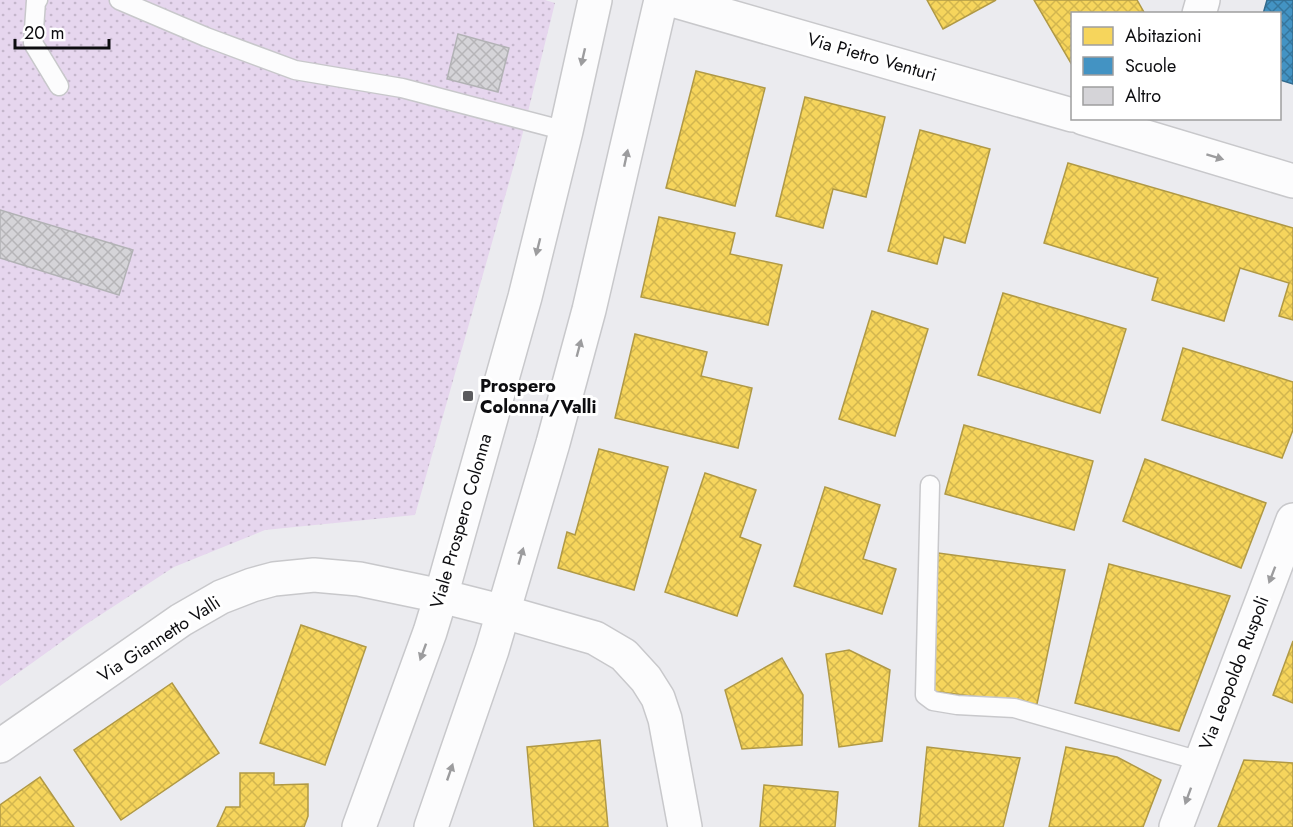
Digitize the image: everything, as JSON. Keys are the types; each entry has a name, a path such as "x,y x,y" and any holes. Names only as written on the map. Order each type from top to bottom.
{"street":[{"name":"Viale Prospero Colonna","path":"359,827 441,596 525,297 566,131 595,0"},
{"path":"431,827 504,612 590,310 661,0"},
{"name":"Via Pietro Venturi","path":"672,0 1071,115"},
{"path":"1097,120 1162,129 1293,181"},
{"name":"Via Leopoldo Ruspoli","path":"1176,827 1290,534"},
{"name":"Via Giannetto Valli","path":"0,746 209,602 252,585 295,576 359,579 504,612 595,639 624,656 646,678 658,698 665,719 685,827"}],"lane":[{"path":"38,0 36,1 33,43 58,86"},
{"path":"119,0 206,37 295,70 402,88 566,131"},
{"path":"930,485 925,695 929,699 957,705 1014,708 1200,761"}],"shaded area":[{"path":"0,0 545,0 555,3 521,140 415,515 265,530 174,567 85,625 0,686"}],"building: Abitazioni":[{"path":"927,0 996,0 943,29"},
{"path":"1034,0 1137,0 1144,12 1071,12 1071,63"},
{"path":"696,71 765,88 735,206 666,188"},
{"path":"805,97 885,117 866,197 833,189 823,228 776,216"},
{"path":"920,130 990,149 965,243 944,237 937,264 888,251"},
{"path":"1068,163 1293,228 1293,320 1279,316 1289,283 1240,268 1224,321 1152,300 1158,278 1044,243"},
{"path":"659,217 735,233 730,254 782,265 768,325 641,297"},
{"path":"1003,293 1126,329 1100,413 978,375"},
{"path":"872,311 928,329 895,436 839,419"},
{"path":"635,334 707,352 701,376 752,388 738,448 615,418"},
{"path":"1183,348 1293,382 1293,430 1282,458 1162,420"},
{"path":"964,425 1093,461 1074,530 945,494"},
{"path":"599,449 668,467 634,590 558,568 567,532 575,535"},
{"path":"1145,459 1266,503 1241,568 1123,521"},
{"path":"705,473 756,490 740,537 761,545 737,616 665,592"},
{"path":"825,487 880,505 863,559 896,569 882,614 794,586"},
{"path":"938,553 1065,570 1037,704 931,691"},
{"path":"1109,564 1230,596 1179,731 1075,703"},
{"path":"301,625 366,647 325,765 260,743"},
{"path":"1293,641 1293,703 1273,695"},
{"path":"849,650 890,670 882,741 839,747 826,654"},
{"path":"782,658 803,695 802,745 742,749 725,690"},
{"path":"172,683 219,753 121,820 74,750"},
{"path":"600,740 608,827 534,827 527,747"},
{"path":"927,747 1020,758 1003,827 919,827"},
{"path":"1066,747 1117,757 1161,780 1143,827 1049,827"},
{"path":"1244,760 1293,763 1293,827 1218,827"},
{"path":"240,773 274,773 274,785 308,784 308,816 304,827 217,827 226,807 240,807"},
{"path":"40,777 74,827 0,827 0,805"},
{"path":"764,785 838,792 835,827 760,827"}],"building: Scuole":[{"path":"1267,0 1293,0 1293,84 1281,80 1281,12 1264,12"}],"building: Altro":[{"path":"458,34 509,48 498,92 447,79"},
{"path":"0,210 133,250 119,295 0,258"}],"place":[{"name":"Prospero Colonna/Valli","path":"468,396"}]}
